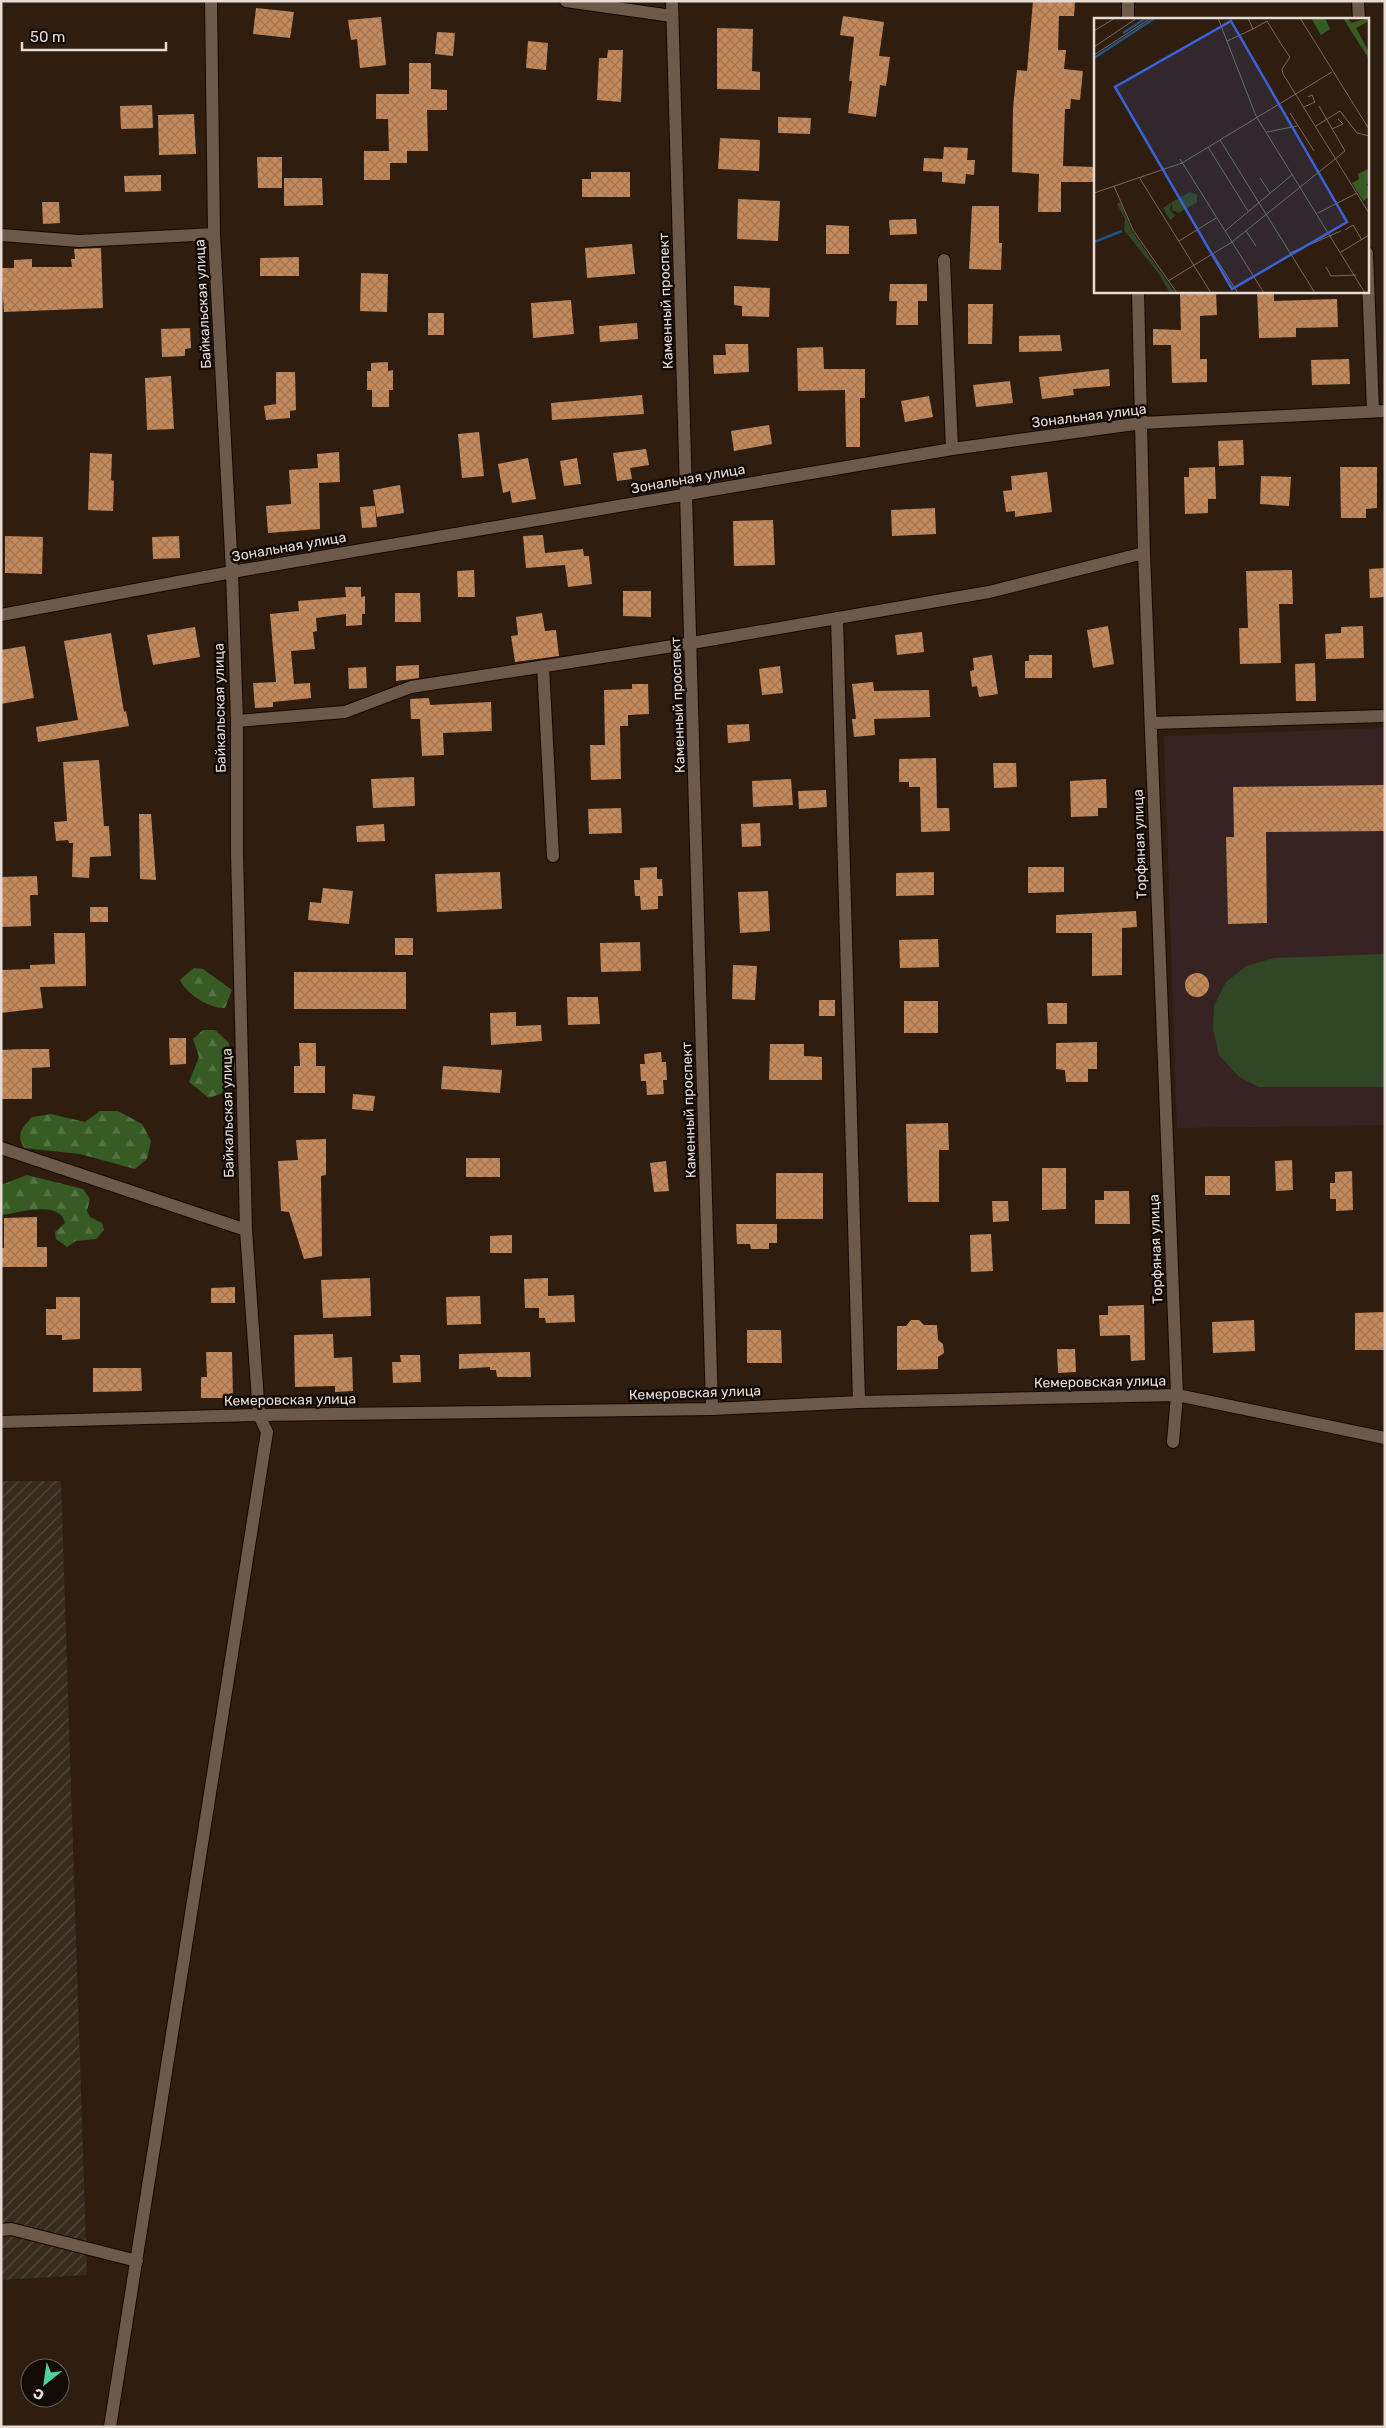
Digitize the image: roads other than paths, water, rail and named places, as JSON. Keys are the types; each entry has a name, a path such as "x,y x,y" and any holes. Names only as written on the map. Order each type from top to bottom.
{"street":[{"name":"Байкальская улица","path":"110,2427 267,1432 259,1415 246,1230 237,853 237,721 232,572 214,234 211,1"},
{"path":"566,1 672,16"},
{"name":"Каменный проспект","path":"672,1 692,643 712,1409"},
{"path":"1128,1 1128,18"},
{"path":"1358,1 1359,18"},
{"path":"1,235 79,241 214,234"},
{"path":"944,260 952,449"},
{"path":"1368,266 1379,411"},
{"name":"Торфяная улица","path":"1138,292 1144,553 1177,1395 1173,1442"},
{"name":"Зональная улица","path":"1,615 232,572 952,449 1142,423 1379,411"},
{"path":"237,721 345,712 411,688 692,643 989,592 1144,553"},
{"path":"837,618 858,1402"},
{"path":"543,666 552,856"},
{"path":"1151,723 1385,716"},
{"path":"1,1148 246,1230"},
{"name":"Кемеровская улица","path":"1,1422 259,1415 712,1409 858,1402 1177,1395 1385,1438"},
{"path":"1,2230 11,2229 137,2261"}]}
